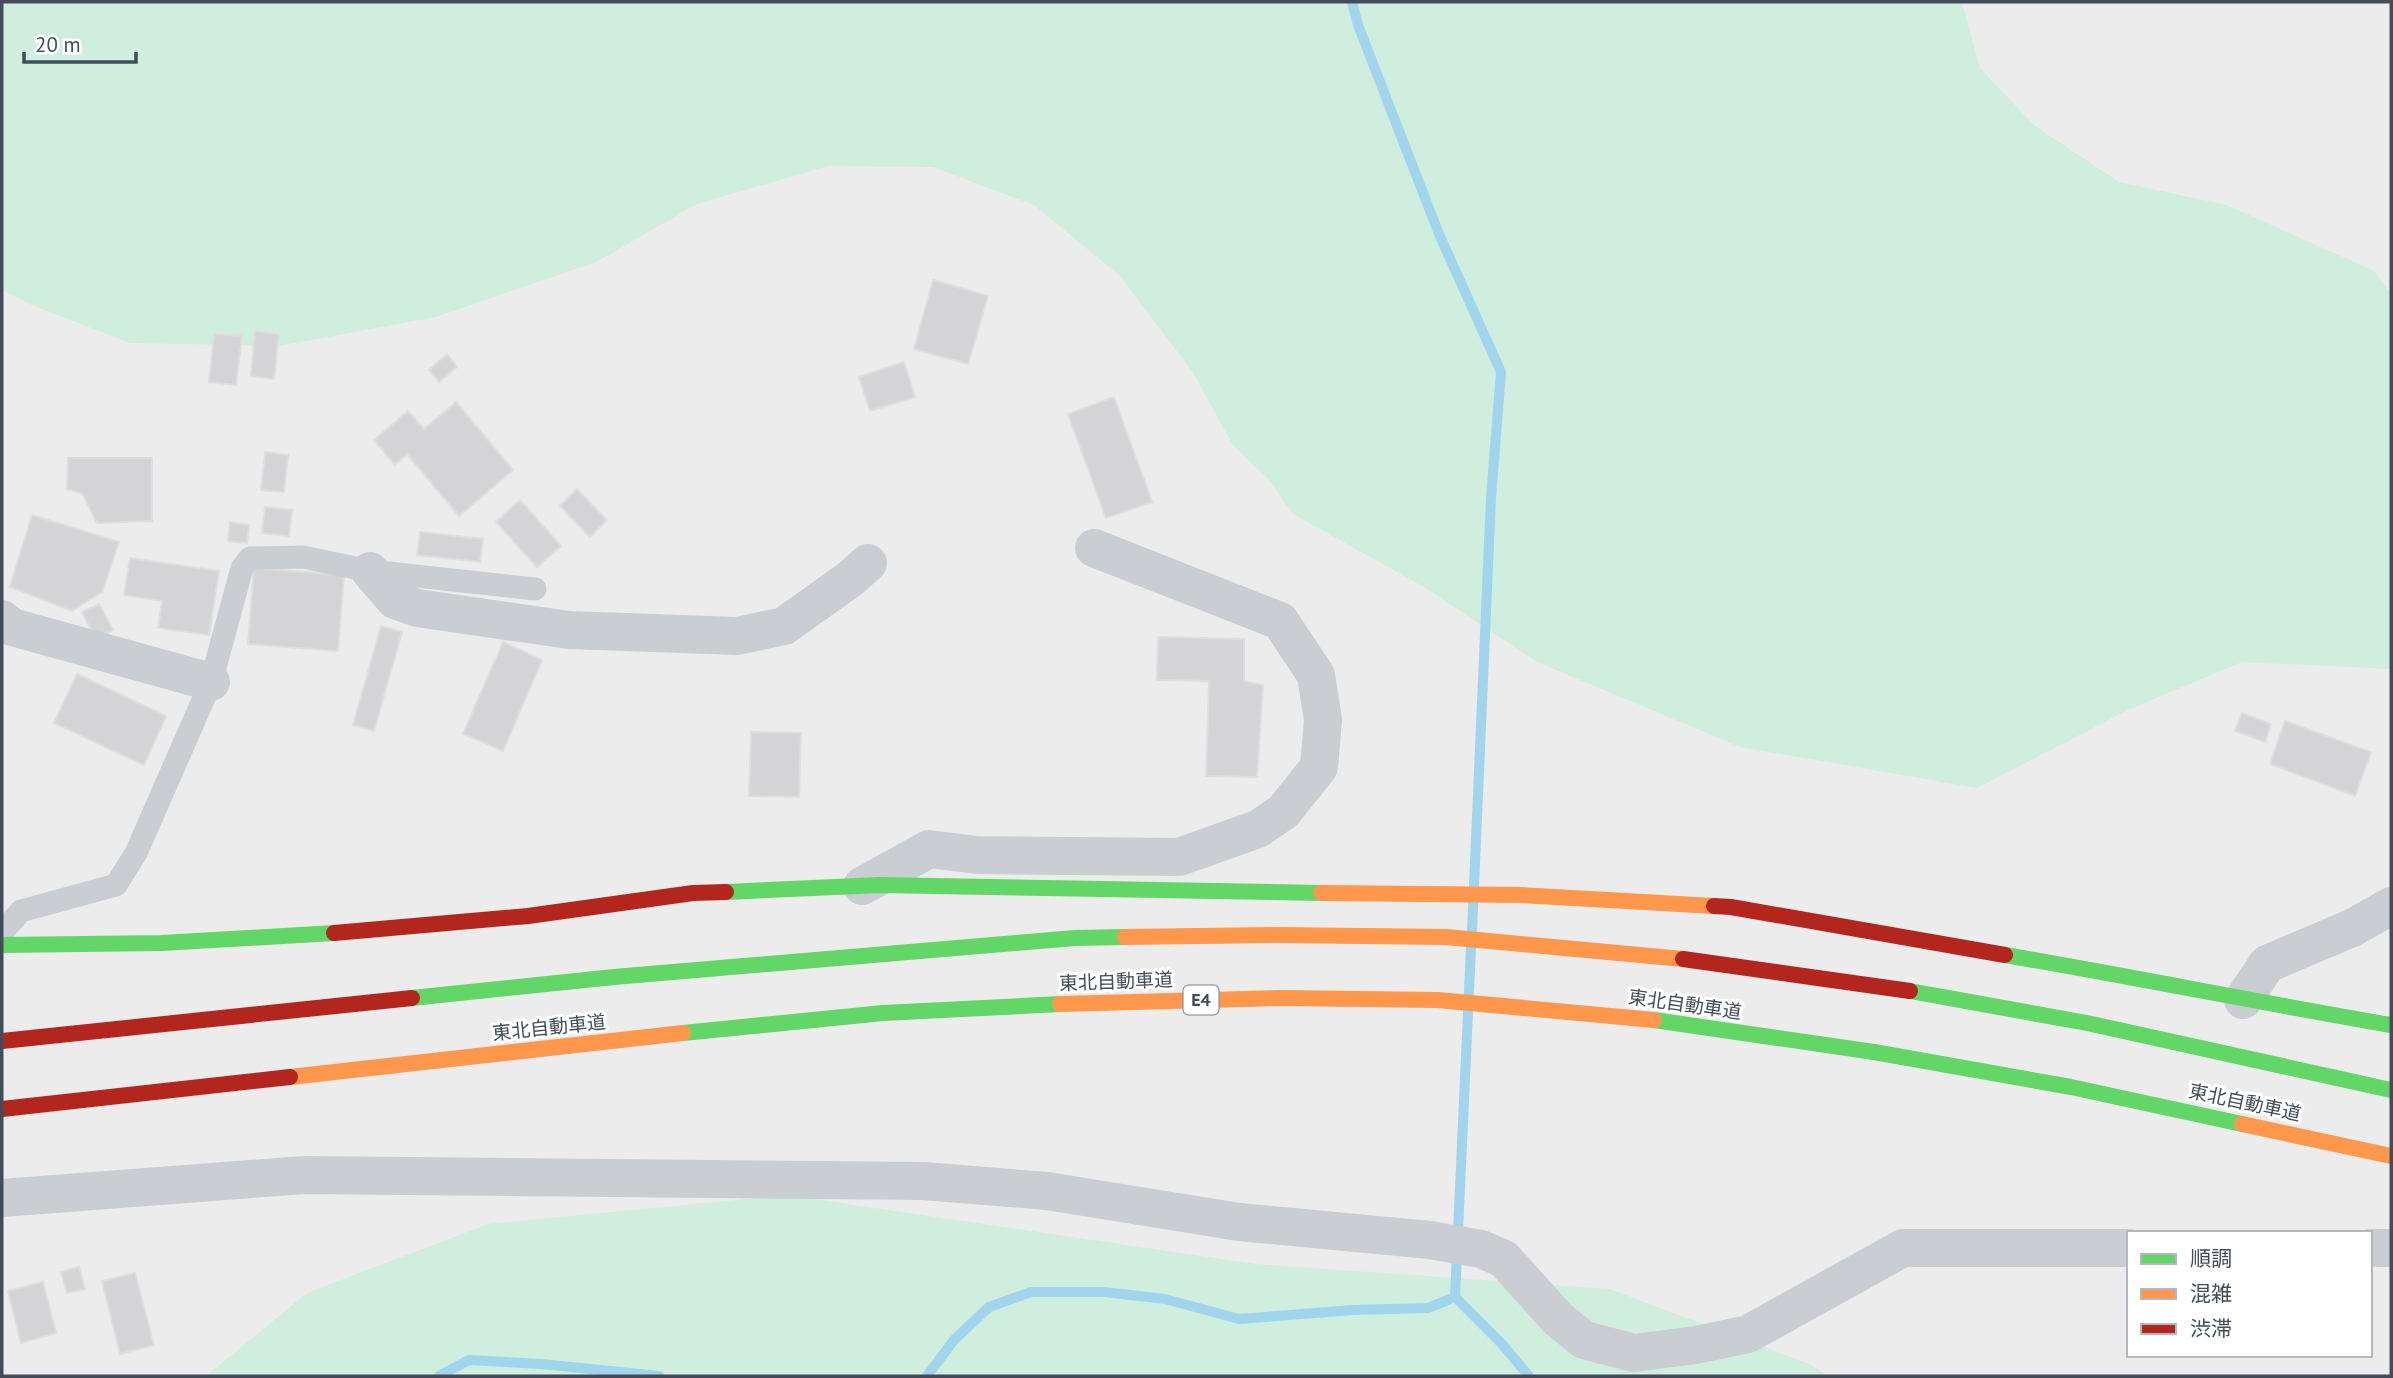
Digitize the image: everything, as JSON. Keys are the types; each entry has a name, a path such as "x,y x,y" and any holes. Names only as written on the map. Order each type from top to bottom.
{"main road":[{"path":"2,945 162,943 385,930 528,916 693,893 862,886 1521,895 1731,907 2391,1025"},
{"path":"2,1041 614,977 1075,937 1446,937 1643,954 1885,986 2087,1023 2391,1090"},
{"name":"東北自動車道","path":"2,1109 624,1039 883,1013 1078,1003 1280,998 1438,1000 1641,1017 1874,1052 2071,1087 2391,1156"}],"street":[{"path":"862,886 929,849 977,855 1179,857 1258,829 1284,811 1319,767 1323,720 1316,675 1280,621 1094,548"},
{"path":"370,571 394,600 417,608 569,630 737,636 784,626 868,563"},
{"path":"2,619 12,626 211,682"},
{"path":"2243,1000 2267,964 2352,928 2391,906"},
{"path":"2,1198 304,1175 923,1181 1047,1191 1239,1222 1430,1240 1481,1249 1504,1259 1558,1319 1584,1340 1633,1353 1696,1345 1748,1334 1903,1248 2127,1248"},
{"path":"2372,1248 2391,1248"}],"lane":[{"path":"2,932 21,911 116,886 136,853 211,682 242,568 250,558 303,558 370,571 535,589"}],"green space":[{"path":"2,2 1962,2 1980,68 2035,126 2119,182 2227,205 2374,271 2391,293 2391,669 2242,662 2128,710 1977,788 1740,747 1537,662 1422,586 1293,514 1269,480 1233,445 1192,371 1120,276 1034,205 933,167 828,166 697,204 596,262 436,317 279,346 130,343 29,304 2,290"},
{"path":"786,1195 1256,1264 1610,1289 1809,1364 1828,1376 206,1376 307,1293 488,1224"}],"building":[{"path":"933,280 988,296 968,364 914,349"},
{"path":"255,331 279,334 274,379 251,376"},
{"path":"214,334 242,336 236,385 209,382"},
{"path":"447,354 457,367 439,382 429,370"},
{"path":"904,362 915,397 870,411 859,377"},
{"path":"1114,397 1152,502 1106,518 1068,414"},
{"path":"456,402 513,470 459,516 407,454 395,465 374,440 408,411 424,429"},
{"path":"265,452 288,455 284,492 261,490"},
{"path":"68,458 152,458 152,521 97,523 83,494 67,489"},
{"path":"577,489 607,520 590,537 560,506"},
{"path":"520,500 561,546 537,567 496,522"},
{"path":"265,507 292,510 289,536 262,533"},
{"path":"32,515 119,542 102,592 72,611 10,587"},
{"path":"230,522 249,525 247,543 228,541"},
{"path":"420,532 483,539 480,562 417,555"},
{"path":"130,558 219,571 209,635 158,628 162,601 124,595"},
{"path":"254,568 344,575 338,651 248,644"},
{"path":"99,604 113,630 96,639 82,612"},
{"path":"381,626 402,632 374,731 353,725"},
{"path":"1158,637 1244,639 1244,681 1263,685 1257,777 1206,776 1209,681 1157,680"},
{"path":"503,642 542,660 503,751 463,734"},
{"path":"77,674 166,716 144,765 54,723"},
{"path":"2242,713 2271,724 2265,742 2235,731"},
{"path":"2285,721 2371,752 2355,796 2270,764"},
{"path":"751,732 801,733 799,797 749,796"},
{"path":"79,1267 85,1289 67,1293 61,1272"},
{"path":"135,1273 154,1345 120,1354 102,1281"},
{"path":"43,1282 56,1333 21,1343 8,1291"}],"waterway":[{"path":"1352,2 1358,25 1439,234 1501,372 1491,498 1472,931"},
{"path":"1471,947 1455,1297 1502,1344 1529,1376"},
{"path":"927,1376 954,1340 989,1307 1031,1292 1104,1292 1165,1299 1239,1319 1353,1310 1428,1308 1455,1297"},
{"path":"439,1376 469,1360 659,1376"}],"traffic: fast":[{"path":"726,892 880,885 1321,893"},
{"path":"2,945 162,943 334,933"},
{"path":"412,998 614,977 1075,938 1125,937"},
{"path":"2005,955 2391,1025"},
{"path":"1910,991 2087,1023 2391,1090"},
{"path":"683,1033 883,1013 1060,1004"},
{"path":"1654,1020 1874,1052 2071,1087 2242,1124"}],"traffic: slow":[{"path":"1321,893 1521,895 1714,906"},
{"path":"1125,937 1446,937 1683,959"},
{"path":"1060,1004 1280,998 1438,1000 1654,1020"},
{"path":"290,1077 683,1033"},
{"path":"2242,1124 2391,1156"}],"traffic: jam":[{"path":"334,933 528,916 693,893 726,892"},
{"path":"1714,906 2005,955"},
{"path":"1683,959 1910,991"},
{"path":"2,1041 412,998"},
{"path":"2,1109 290,1077"}]}
